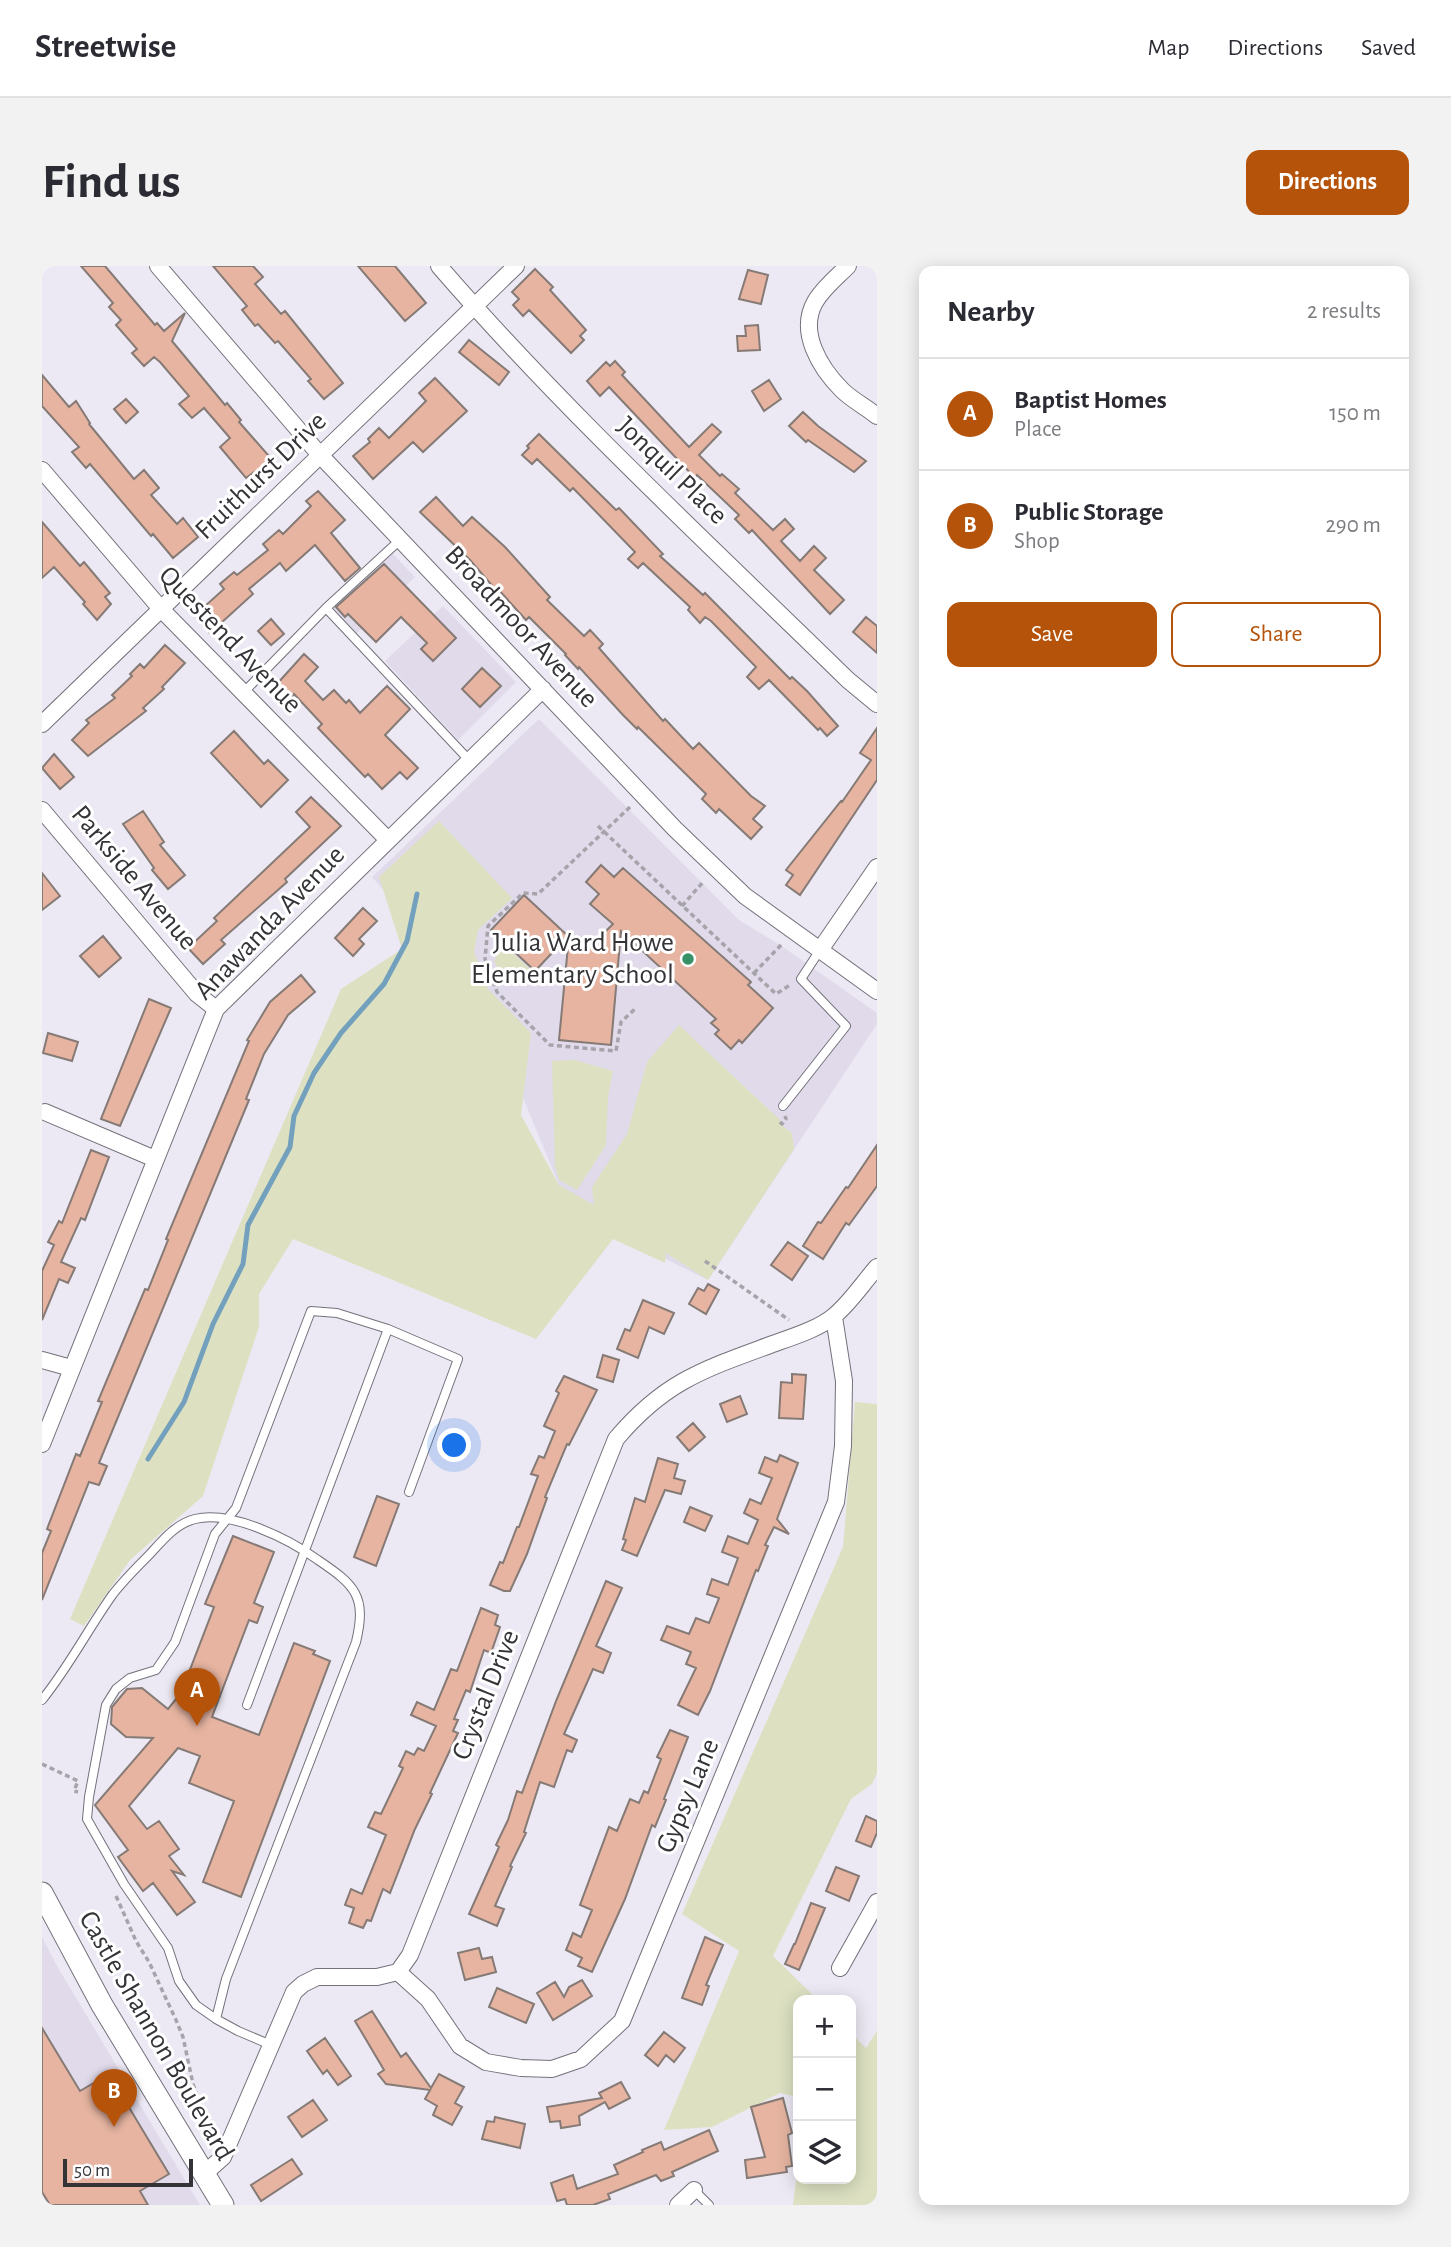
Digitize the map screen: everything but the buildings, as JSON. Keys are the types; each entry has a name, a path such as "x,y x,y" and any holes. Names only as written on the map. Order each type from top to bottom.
{"street":[{"name":"Broadmoor Avenue","path":"158,266 320,455 675,829 745,896 877,991"},
{"name":"Jonquil Place","path":"439,266 575,412 848,680 877,704"},
{"name":"Fruithurst Drive","path":"42,724 516,266"},
{"path":"848,266 814,303 810,342 820,363 842,391 877,416"},
{"name":"Questend Avenue","path":"42,470 161,609 387,839"},
{"name":"Anawanda Avenue","path":"42,1444 216,1009 543,689"},
{"name":"Parkside Avenue","path":"42,810 197,994 216,1009"},
{"path":"820,950 877,867"},
{"path":"45,1112 155,1159"},
{"name":"Crystal Drive","path":"398,1972 411,1955 616,1439 639,1412 671,1387 705,1369 798,1335 834,1317 877,1267"},
{"name":"Gypsy Lane","path":"398,1972 428,1999 460,2046 486,2062 521,2068 552,2069 581,2059 622,2021 836,1502 843,1446 844,1381 834,1317"},
{"path":"42,1360 71,1368"},
{"name":"Castle Shannon Boulevard","path":"42,1893 102,2004 223,2205"},
{"path":"839,1968 877,1902"},
{"path":"204,2174 223,2157 294,1992 303,1984 317,1978 377,1978 398,1972"},
{"path":"678,2205 694,2190"}],"lane":[{"path":"243,693 326,608 401,539"},
{"path":"326,608 468,760"},
{"path":"783,1106 846,1026 801,979 820,950"},
{"path":"271,2045 216,2019 196,2004 179,1982 168,1948 124,1884 87,1819 106,1705 116,1689 130,1678 156,1670 174,1642 215,1534 236,1508 311,1311 337,1313 388,1329 458,1359 409,1492"},
{"path":"247,1705 388,1329"},
{"path":"42,1700 62,1675 114,1593 168,1534 194,1519 229,1519 252,1526 304,1550 342,1576 353,1588 361,1615 356,1642 226,1979 216,2019"},
{"path":"694,2190 709,2205"}],"path":[{"path":"630,807 538,894 523,893 488,926 485,959 497,992 550,1045 616,1051 621,1022 636,1009"},
{"path":"598,825 776,994 801,979"},
{"path":"682,906 703,882"},
{"path":"754,974 784,942"},
{"path":"780,1122 782,1124 786,1119"},
{"path":"705,1261 789,1320"},
{"path":"42,1764 78,1781 74,1791 89,1797"},
{"path":"124,1884 116,1890 115,1895 177,2020 193,2084 212,2133"}],"shaded area":[{"path":"391,552 415,577 356,634 331,607"},
{"path":"443,606 516,682 458,740 385,661"},
{"path":"539,719 739,920 783,947 877,1013 877,1024 708,1280 635,1244 559,1185 502,1047 440,954 372,877"},
{"path":"42,1937 57,1966 200,2205 42,2205"}],"green space":[{"path":"439,821 512,898 478,930 474,952 488,989 531,1033 521,1115 559,1185 594,1205 592,1187 627,1134 647,1062 679,1025 781,1121 780,1124 792,1133 794,1149 708,1280 666,1253 665,1263 613,1239 536,1339 293,1239 259,1294 259,1327 203,1496 130,1560 84,1626 70,1619 341,989 402,949 379,877"},
{"path":"506,947 530,969 519,982 498,969 494,961 498,952"},
{"path":"575,1060 613,1071 608,1097 606,1145 577,1190 559,1180 555,1166 552,1061"},
{"path":"855,1402 877,1404 877,1773 872,1784 851,1799 773,1956 813,1995 793,1995 793,2096 780,2093 712,2127 664,2130 739,1951 682,1914 843,1547"},
{"path":"877,2031 877,2205 793,2205 796,2184 856,2184 856,2038 866,2048"}],"waterway":[{"path":"148,1459 184,1402 213,1324 243,1264 248,1225 290,1147 294,1116 314,1073 341,1033 384,984 407,941 417,894"}],"place":[{"name":"Julia Ward Howe Elementary School","path":"688,959"},
{"name":"Baptist Homes","path":"197,1726"},
{"name":"Public Storage","path":"114,2127"}]}
